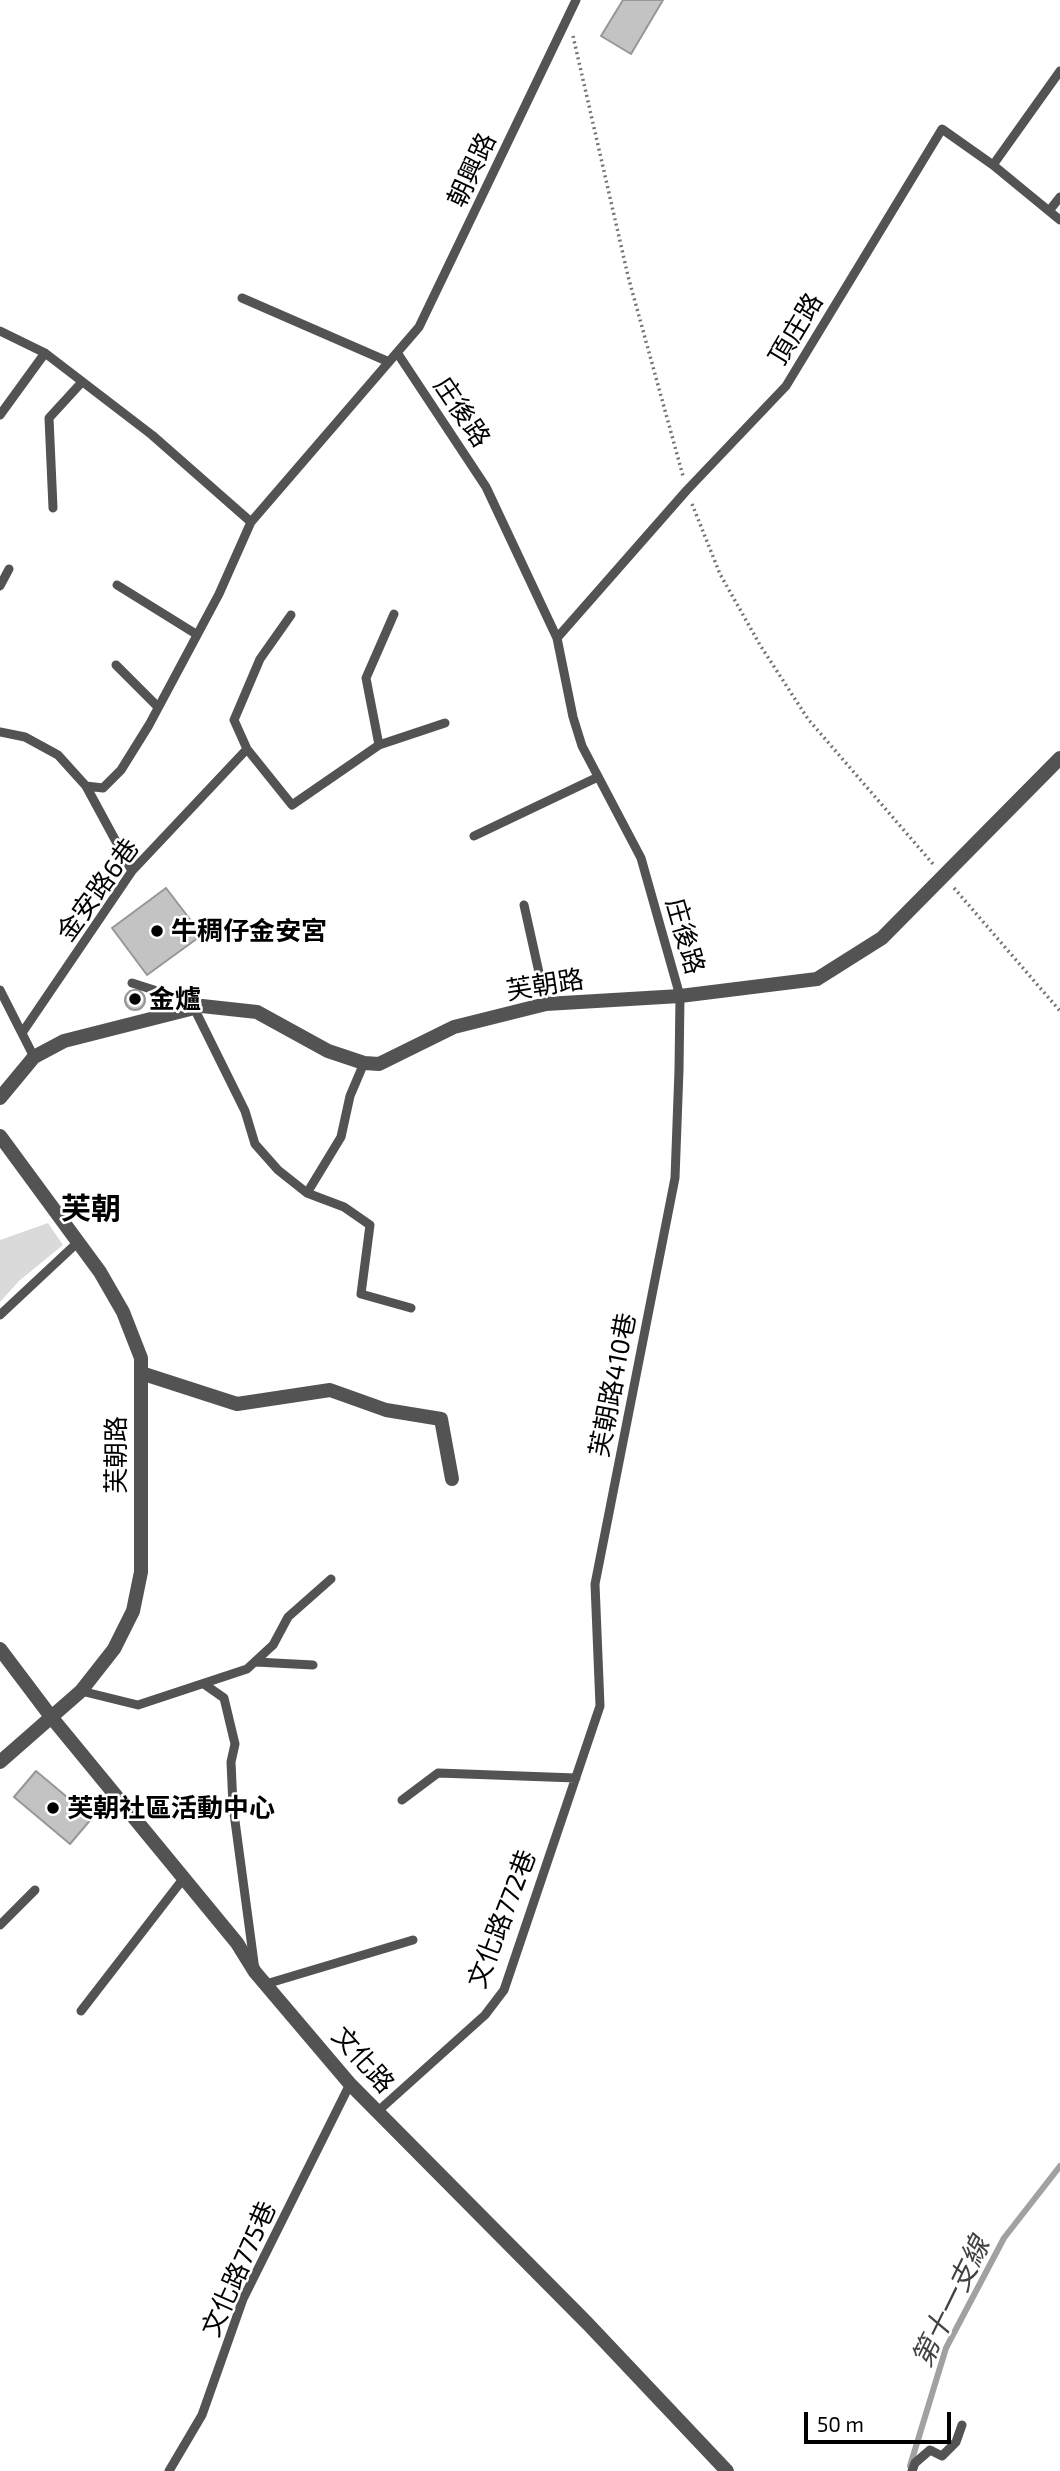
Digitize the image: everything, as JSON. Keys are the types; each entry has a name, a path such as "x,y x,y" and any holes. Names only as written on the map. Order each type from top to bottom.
{"street":[{"name":"芙朝路","path":"364,1063 379,1064 454,1027 546,1004 680,996 817,979 882,938 1060,758"},
{"path":"0,1098 34,1057 64,1041 202,1006 257,1012 328,1051 364,1063"},
{"name":"芙朝路","path":"0,1136 100,1272 123,1312 141,1358 141,1572 133,1611 114,1649 80,1691 0,1762"},
{"path":"141,1373 237,1405 330,1390 386,1410 441,1419 452,1479"},
{"name":"文化路","path":"0,1649 52,1718 237,1943 255,1972 350,2084 588,2324 727,2471"}],"lane":[{"name":"朝興路","path":"398,354 418,327 449,268 576,0"},
{"path":"993,165 1060,71"},
{"name":"頂庄路","path":"557,638 687,490 786,386 942,129 993,165 1060,220"},
{"path":"1049,211 1060,197"},
{"path":"242,298 389,362"},
{"path":"0,331 45,353 152,435 251,522"},
{"path":"0,415 45,353"},
{"path":"86,786 103,788 121,770 219,594 251,522 398,354"},
{"name":"庄後路","path":"398,354 486,487 557,638 573,717 582,746 641,858 680,996"},
{"path":"53,508 49,418 82,382"},
{"path":"0,586 9,569"},
{"path":"117,585 197,634"},
{"path":"379,745 366,678 394,614"},
{"path":"291,615 260,659 234,720 247,749 292,805 379,745 445,723"},
{"path":"116,665 158,707"},
{"path":"0,732 25,737 58,755 86,786 132,871"},
{"name":"金安路6巷","path":"22,1033 132,871 247,749"},
{"path":"474,836 598,777"},
{"path":"524,905 546,1004"},
{"path":"132,983 154,990 169,1015"},
{"path":"0,990 34,1057"},
{"name":"芙朝路410巷","path":"576,1778 600,1706 595,1584 675,1178 680,996"},
{"path":"194,1009 245,1111 255,1144 278,1170 307,1193 344,1207 370,1225 361,1294 411,1308"},
{"path":"307,1193 341,1137 350,1096 364,1063"},
{"path":"0,1315 77,1243"},
{"path":"80,1691 138,1705 247,1670 273,1645 288,1618 331,1579"},
{"path":"256,1661 313,1665"},
{"path":"204,1684 224,1698 236,1744 231,1762 233,1806 255,1972"},
{"path":"402,1800 438,1773 576,1778"},
{"name":"文化路772巷","path":"377,2112 485,2015 504,1990 576,1778"},
{"path":"81,2011 183,1879"},
{"path":"0,1925 35,1890"},
{"path":"265,1984 413,1940"},
{"name":"文化路775巷","path":"169,2471 202,2415 243,2299 350,2084"},
{"path":"912,2471 915,2463 930,2450 942,2456 956,2442 962,2425"}],"path":[{"path":"569,15 628,276 687,490 720,573 760,645 808,719 1060,1011"}],"shaded area":[{"path":"48,1223 63,1245 19,1281 0,1302 0,1240"}],"building":[{"path":"623,0 663,0 631,54 601,36"},
{"name":"牛稠仔金安宮","path":"166,888 202,935 147,975 112,928"},
{"name":"金爐","path":"135,990 142,993 145,1000 142,1007 135,1010 128,1007 125,1000 128,993"},
{"name":"芙朝社區活動中心","path":"36,1771 92,1818 70,1844 14,1797"}],"waterway":[{"name":"第十一支線","path":"910,2466 946,2348 1004,2238 1060,2166"}],"place":[{"name":"牛稠仔金安宮","path":"157,931"},
{"name":"金爐","path":"135,999"},
{"name":"芙朝社區活動中心","path":"53,1808"}],"district":[{"name":"芙朝","path":"91,1209"}]}
